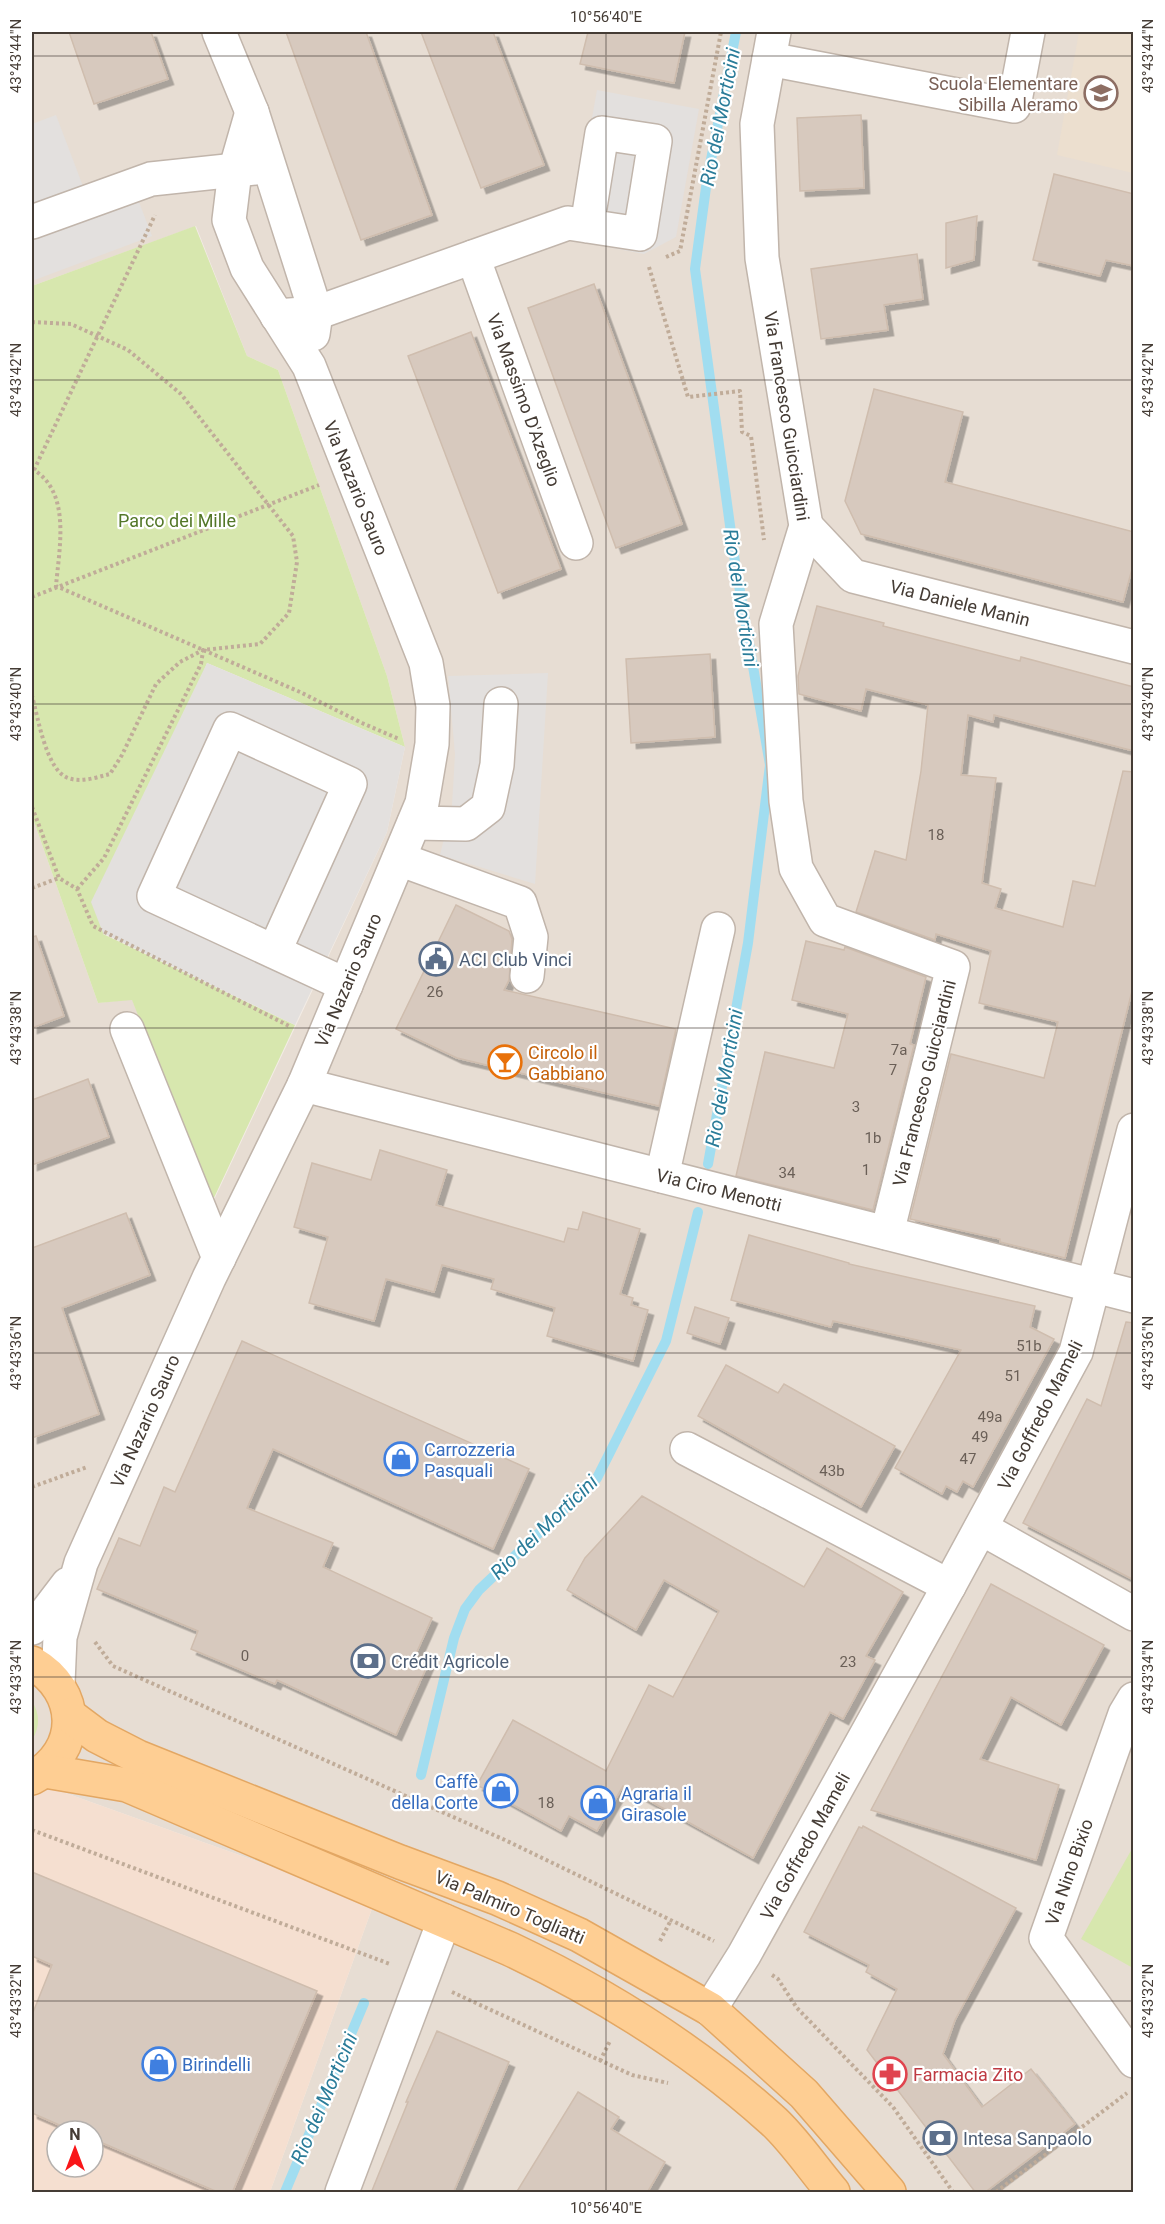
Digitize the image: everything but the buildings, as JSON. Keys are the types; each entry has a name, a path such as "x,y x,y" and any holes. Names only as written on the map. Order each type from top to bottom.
{"main road":[{"path":"32,1663 45,1670 57,1683 66,1698 69,1715 68,1736 60,1755 38,1774"},
{"name":"Via Palmiro Togliatti","path":"69,1715 97,1736 138,1757 400,1862 497,1898 579,1935 710,2009 804,2094 889,2193"},
{"path":"38,1774 127,1785 562,1974 626,2010 681,2048 773,2120 833,2193"}],"street":[{"name":"Via Nazario Sauro","path":"219,32 252,112 316,313 309,366"},
{"path":"771,45 1014,106 1028,32"},
{"name":"Via Francesco Guicciardini","path":"771,45 757,124 762,258 806,526 776,624 786,801 796,868 825,920 953,967 887,1233"},
{"name":"Via Nazario Sauro","path":"57,1683 60,1637 76,1574 219,1258 304,1084 422,803 432,744 433,706 426,663 309,366 248,268 229,220 235,171 252,112"},
{"path":"277,316 316,313 568,223 587,226 644,249 655,141 602,133 587,226"},
{"path":"32,222 151,179 269,166"},
{"name":"Via Massimo D'Azeglio","path":"473,257 576,543"},
{"name":"Via Daniele Manin","path":"806,526 853,576 1134,647"},
{"path":"414,823 466,824 488,807 497,765 501,704"},
{"path":"275,950 350,784 230,729 154,896 275,950 346,985"},
{"path":"399,859 520,903 531,937 527,976"},
{"path":"662,1176 718,929"},
{"path":"127,1029 219,1258"},
{"name":"Via Ciro Menotti","path":"304,1084 1134,1296"},
{"name":"Via Goffredo Mameli","path":"710,2009 744,1955 950,1586 1076,1352 1134,1130"},
{"path":"687,1449 950,1586"},
{"path":"981,1528 1134,1614"},
{"name":"Via Nazario Sauro","path":"32,1628 76,1574"},
{"name":"Via Nino Bixio","path":"1134,1699 1125,1714 1046,1938 1134,2061"},
{"path":"342,2193 444,1921"}],"path":[{"path":"721,32 680,251 644,249 688,397 740,391 742,432 751,436 767,562 792,572"},
{"path":"56,586 60,516 53,490 33,469 156,213 151,179"},
{"path":"32,322 71,324 97,335 128,350 181,394 293,536 297,562 289,613 260,644 203,650 180,662 156,684 122,755 110,774 86,780 68,778 54,768 32,696"},
{"path":"32,597 351,473"},
{"path":"56,586 300,692 362,723 406,740"},
{"path":"77,889 104,858 201,664 203,650"},
{"path":"32,807 59,878 77,889 93,926 322,1042"},
{"path":"32,888 59,878"},
{"path":"32,1487 132,1450"},
{"path":"89,1633 112,1666 505,1840 744,1955 778,1979 797,2008 893,2107 953,2193"},
{"path":"996,2193 1134,2088"}],"shaded area":[{"path":"32,32 1133,32 1133,2192 270,2192 374,1903 32,1781 32,816 98,1003 132,999 213,1202 387,832 405,747 387,676 278,370 247,356 196,226 32,286"},
{"name":"Scuola Elementare Sibilla Aleramo","path":"1079,32 1133,32 1133,173 1057,155"},
{"path":"597,90 699,109 676,237 644,254 570,240"},
{"path":"56,115 95,218 139,202 152,236 32,281 32,124"},
{"path":"207,663 405,747 387,832 295,1025 103,933 91,902"},
{"path":"548,673 535,884 440,855 452,806 455,754 448,676"},
{"path":"32,1781 374,1903 270,2192 32,2192"}],"green space":[{"name":"Parco dei Mille","path":"195,226 247,356 278,370 387,676 405,747 207,663 103,934 295,1025 212,1202 132,1000 98,1003 32,816 32,286"},
{"path":"32,1701 38,1720 32,1740"},
{"path":"1133,1847 1133,1968 1081,1939"}],"waterway":[{"name":"Rio dei Morticini","path":"708,1164 748,943 770,765 735,562 695,269 707,180 736,32"},
{"name":"Rio dei Morticini","path":"421,1775 454,1638 465,1609 479,1590 597,1478 666,1341 698,1212"},
{"name":"Rio dei Morticini","path":"285,2192 364,2003"}],"place":[{"name":"Scuola Elementare Sibilla Aleramo","path":"1101,93"},
{"name":"ACI Club Vinci","path":"436,959"},
{"name":"Circolo il Gabbiano","path":"505,1062"},
{"name":"Carrozzeria Pasquali","path":"401,1459"},
{"name":"Crédit Agricole","path":"368,1661"},
{"name":"Caffè della Corte","path":"501,1791"},
{"name":"Agraria il Girasole","path":"598,1803"},
{"name":"Birindelli","path":"159,2064"},
{"name":"Farmacia Zito","path":"890,2074"},
{"name":"Intesa Sanpaolo","path":"940,2138"}]}
